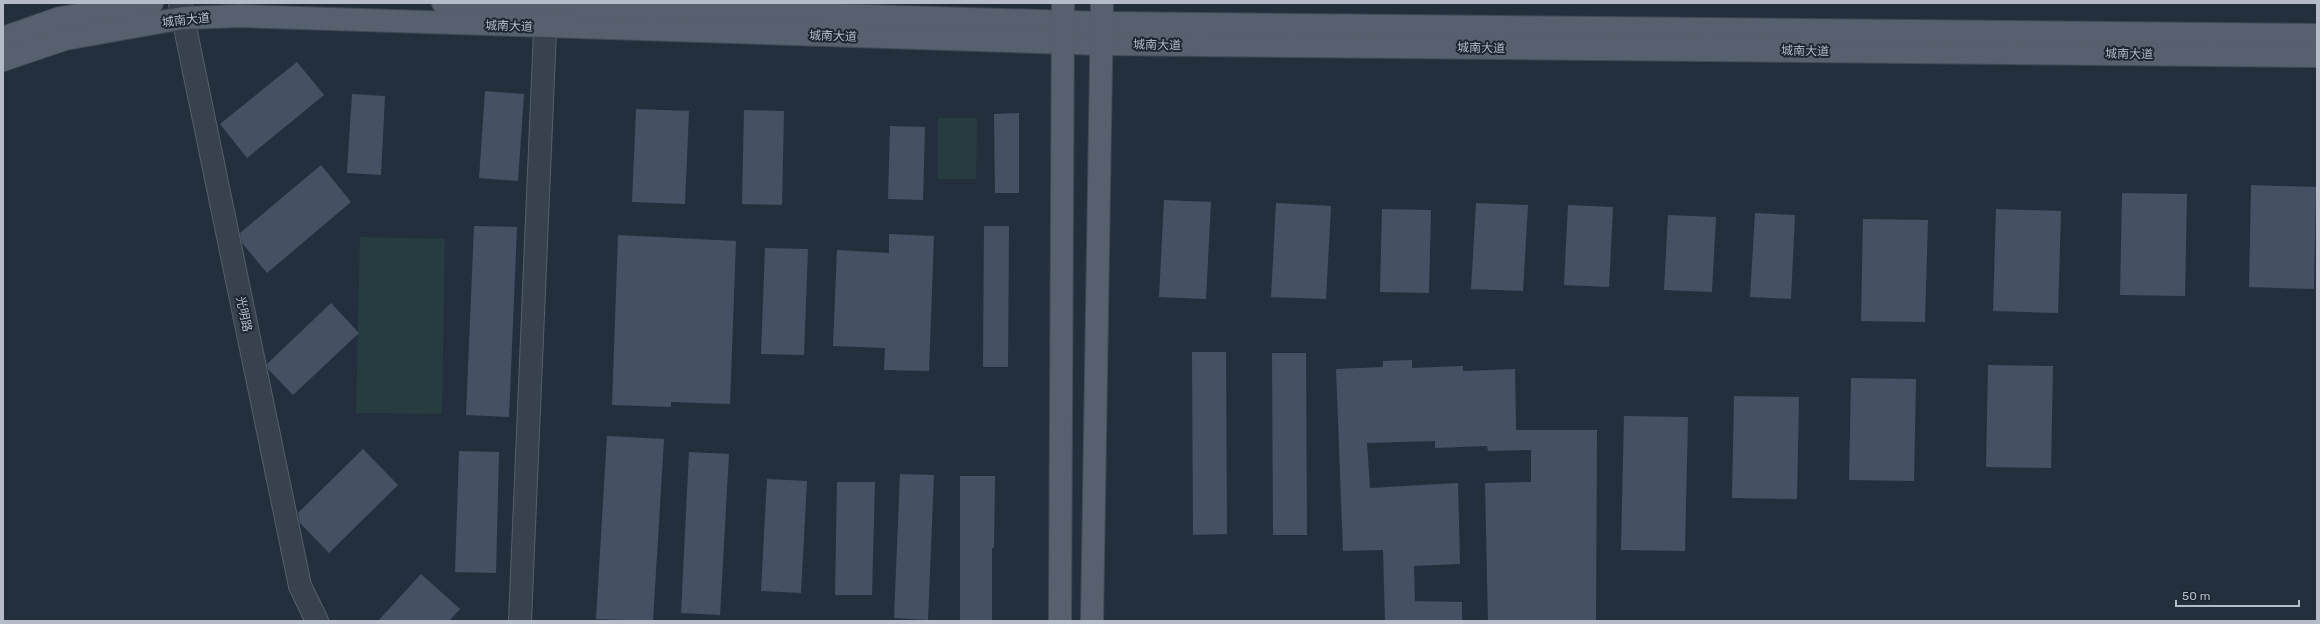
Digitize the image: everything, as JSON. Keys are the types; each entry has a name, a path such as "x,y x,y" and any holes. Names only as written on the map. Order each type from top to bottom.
{"main road":[{"name":"城南大道","path":"3,38 60,18 152,3"},
{"name":"城南大道","path":"443,3 546,17"},
{"name":"城南大道","path":"3,60 65,39 181,11 239,16 546,17 2317,35"},
{"path":"1060,621 1063,23"},
{"name":"城南大道","path":"1102,23 2317,56"},
{"path":"1092,621 1102,23"}],"street":[{"name":"光明路","path":"181,11 300,586 317,621"},
{"path":"520,621 546,17"}],"green space":[{"path":"938,118 977,118 976,179 938,179"},
{"path":"360,237 445,239 442,414 356,413"}],"building":[{"path":"297,62 324,95 247,158 220,124"},
{"path":"485,91 524,94 518,181 479,178"},
{"path":"352,94 385,96 381,175 347,173"},
{"path":"636,109 689,111 685,204 632,202"},
{"path":"744,110 784,111 782,205 742,204"},
{"path":"1019,113 1019,193 995,193 994,114"},
{"path":"890,126 925,127 923,200 888,199"},
{"path":"321,165 351,202 267,273 242,243 240,233"},
{"path":"2251,185 2316,187 2314,289 2249,287"},
{"path":"2122,193 2187,194 2185,296 2120,295"},
{"path":"1164,200 1211,202 1206,299 1159,297"},
{"path":"1276,203 1331,206 1326,299 1271,297"},
{"path":"1476,203 1528,205 1523,291 1471,289"},
{"path":"1568,205 1613,207 1609,287 1564,285"},
{"path":"1382,209 1431,210 1429,293 1380,292"},
{"path":"1996,209 2061,211 2058,313 1993,311"},
{"path":"1755,213 1795,215 1791,299 1750,297"},
{"path":"1668,215 1716,217 1712,292 1664,290"},
{"path":"1863,219 1928,220 1925,322 1861,321"},
{"path":"474,226 517,227 509,417 466,415"},
{"path":"984,226 1009,226 1008,367 983,367"},
{"path":"889,234 934,236 929,371 884,370 885,348 833,346 837,250 889,253"},
{"path":"618,235 736,241 730,404 671,402 671,407 612,405"},
{"path":"765,248 808,249 804,355 761,354"},
{"path":"331,303 359,333 293,395 268,369 267,364"},
{"path":"1192,352 1226,352 1227,534 1193,535"},
{"path":"1272,353 1306,353 1307,535 1273,535"},
{"path":"1412,360 1412,368 1463,366 1463,371 1515,369 1516,430 1597,430 1596,621 1488,621 1485,483 1531,482 1531,450 1488,451 1487,446 1435,448 1435,441 1367,443 1370,488 1458,483 1460,564 1414,566 1415,601 1462,602 1462,621 1385,621 1383,550 1343,551 1336,369 1383,367 1383,361"},
{"path":"1988,365 2053,366 2051,468 1986,467"},
{"path":"1851,378 1916,379 1914,481 1849,480"},
{"path":"1734,396 1799,397 1797,499 1732,498"},
{"path":"1624,416 1688,417 1685,551 1621,550"},
{"path":"607,436 664,439 653,621 596,619"},
{"path":"363,449 398,485 329,553 300,523 298,513"},
{"path":"459,451 499,452 496,573 455,572"},
{"path":"689,452 729,454 720,615 681,613"},
{"path":"900,474 934,475 928,620 894,618"},
{"path":"960,476 995,476 994,548 992,548 992,621 960,621"},
{"path":"767,479 807,481 801,593 761,591"},
{"path":"837,482 875,482 872,595 835,595"},
{"path":"421,574 460,609 449,621 378,621"}]}
